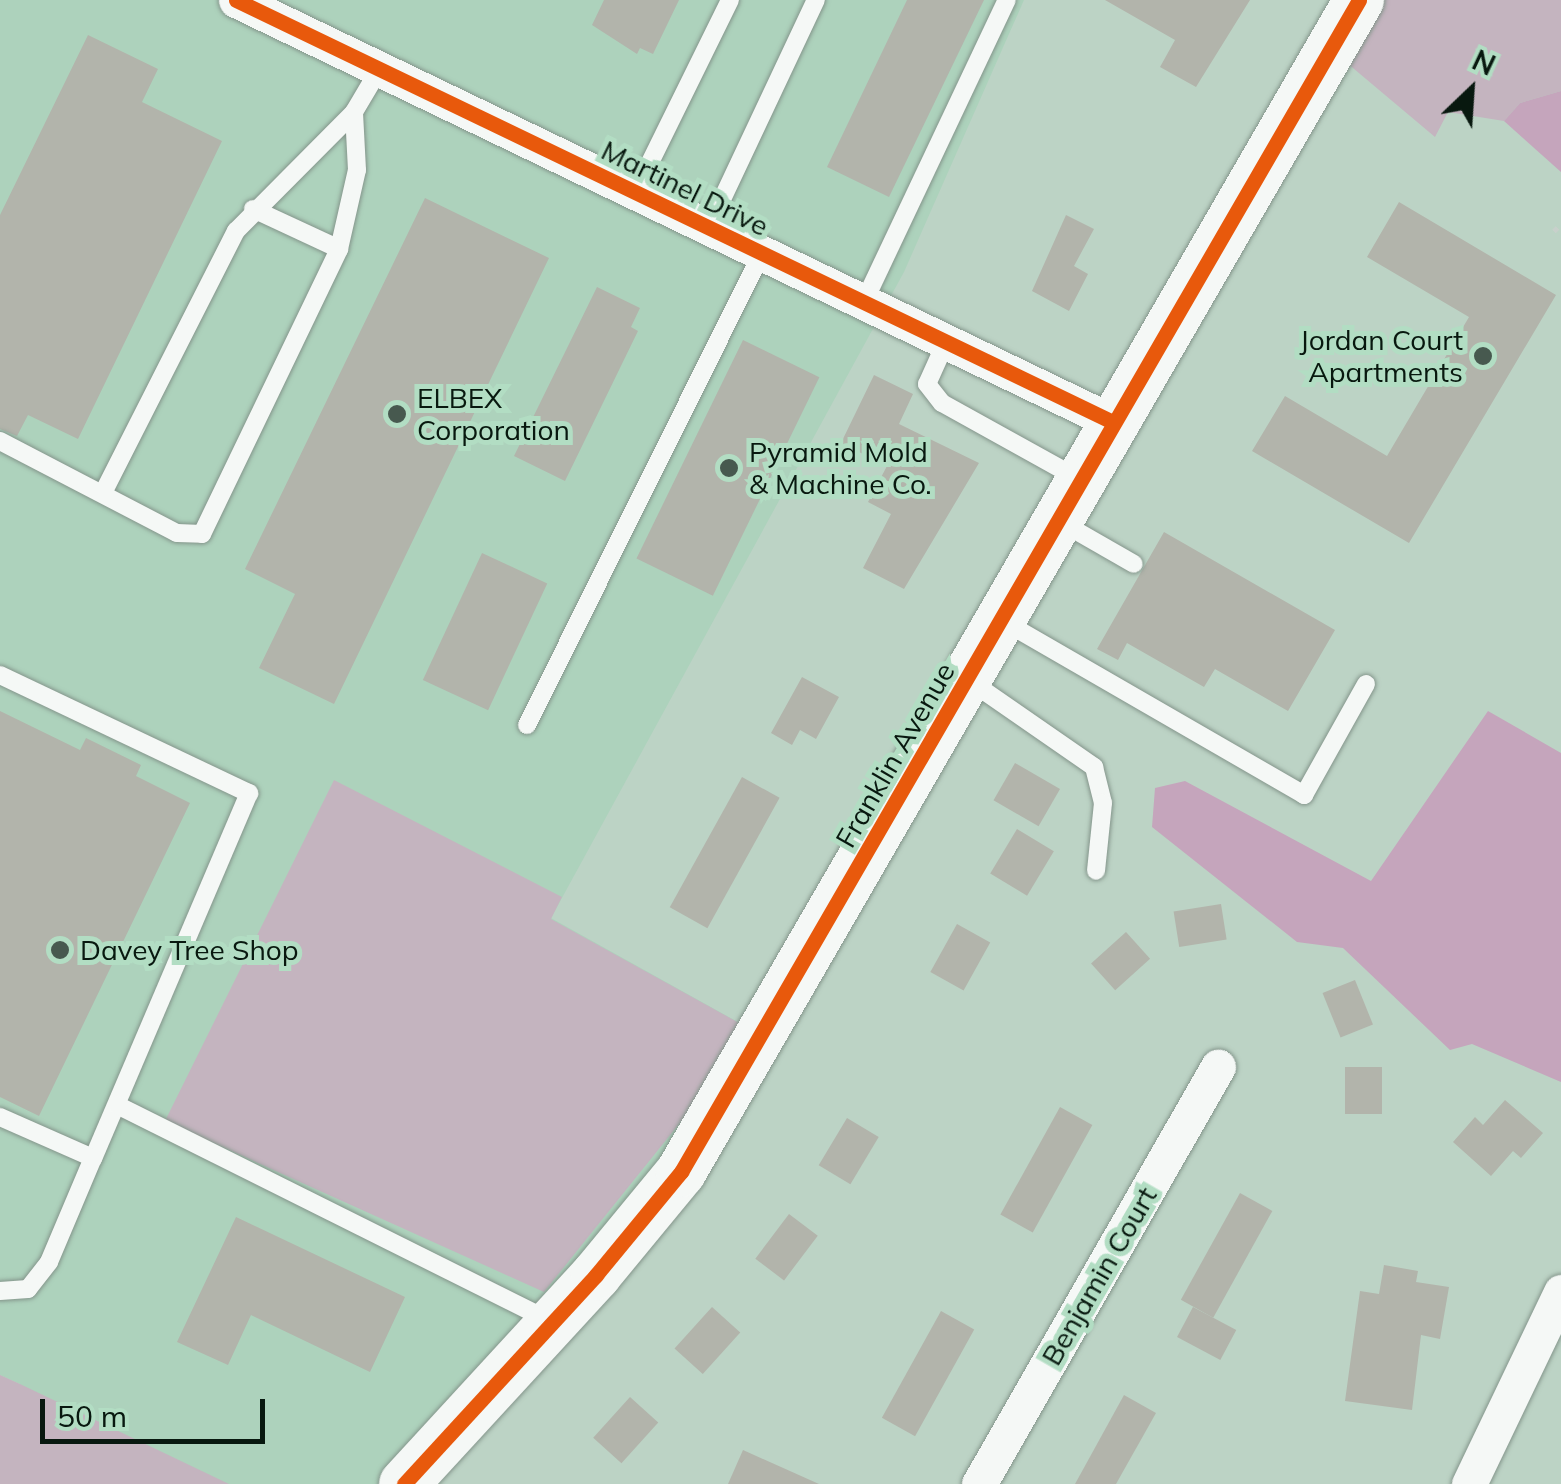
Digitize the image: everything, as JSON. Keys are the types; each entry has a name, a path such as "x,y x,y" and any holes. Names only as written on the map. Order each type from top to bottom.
{"street":[{"name":"Martinel Drive","path":"236,0 1113,422"},
{"name":"Franklin Avenue","path":"404,1484 553,1322 691,1157 1359,0"},
{"name":"Benjamin Court","path":"979,1484 1218,1067"},
{"path":"1470,1484 1561,1292"}],"lane":[{"path":"636,192 730,0"},
{"path":"709,227 816,0"},
{"path":"864,302 1007,0"},
{"path":"104,491 222,256 253,209 354,112 380,68"},
{"path":"0,441 104,491 177,533 202,534 339,249 357,170 354,112"},
{"path":"253,209 339,249"},
{"path":"527,725 762,253"},
{"path":"946,342 926,384 942,403 1070,500 1134,564"},
{"path":"1002,621 1304,795 1366,684"},
{"path":"0,675 248,792 49,1262 28,1288 0,1291"},
{"path":"967,678 1094,767 1103,803 1096,872"},
{"path":"117,1105 553,1322"},
{"path":"0,1117 93,1158"}],"path":[{"path":"1554,231 1561,224"}],"shaded area":[{"path":"0,0 1024,0 904,272 551,918 763,1036 404,1484 0,1484 0,1425 20,1384 0,1375"},
{"path":"1383,0 1561,0 1561,91 1520,103 1504,121 1448,112 1435,137 1347,63"},
{"path":"1561,91 1561,172 1504,121 1520,103"},
{"path":"1488,711 1561,753 1561,1082 1472,1044 1450,1050 1343,948 1297,942 1152,827 1155,788 1185,781 1371,881"},
{"path":"334,780 562,897 551,919 741,1024 687,1114 544,1292 165,1121"},
{"path":"0,1375 20,1384 229,1484 0,1484"}],"building":[{"path":"604,0 679,0 653,54 640,48 637,54 592,25"},
{"path":"907,0 984,0 889,197 827,167"},
{"path":"1105,0 1250,0 1196,87 1160,67 1175,40"},
{"path":"88,35 158,69 142,102 222,141 78,439 28,415 17,436 0,429 0,215"},
{"name":"ELBEX Corporation","path":"425,198 549,258 334,704 259,668 295,594 245,569"},
{"name":"Jordan Court Apartments","path":"1399,202 1556,295 1409,543 1252,451 1285,396 1387,456 1469,317 1367,257"},
{"path":"1066,215 1094,229 1074,266 1088,274 1069,311 1032,291"},
{"path":"597,287 640,308 631,327 638,331 565,481 514,456"},
{"name":"Pyramid Mold & Machine Co.","path":"743,340 819,377 713,596 636,558"},
{"path":"874,375 913,394 899,424 979,463 904,589 863,568 891,514 868,502 887,466 841,443"},
{"path":"1164,532 1335,630 1288,711 1215,669 1204,687 1127,643 1118,660 1097,649"},
{"path":"482,553 547,583 488,710 423,680"},
{"path":"802,677 839,697 816,739 800,730 792,745 771,733"},
{"name":"Davey Tree Shop","path":"0,711 80,750 86,738 141,765 136,776 190,803 39,1116 0,1097"},
{"path":"1015,763 1060,789 1039,826 994,800"},
{"path":"742,777 780,798 707,928 670,907"},
{"path":"1017,829 1054,851 1027,896 990,874"},
{"path":"1221,904 1227,940 1179,947 1174,912"},
{"path":"957,924 990,942 964,991 930,972"},
{"path":"1126,932 1150,959 1115,990 1091,963"},
{"path":"1355,980 1373,1025 1341,1038 1323,993"},
{"path":"1345,1067 1382,1067 1382,1114 1345,1114"},
{"path":"1505,1100 1543,1133 1521,1158 1513,1151 1491,1176 1453,1142 1475,1117 1483,1125"},
{"path":"1060,1107 1092,1125 1033,1233 1000,1215"},
{"path":"847,1118 879,1137 850,1184 819,1165"},
{"path":"1240,1193 1272,1211 1213,1318 1181,1300"},
{"path":"789,1214 818,1236 784,1280 755,1259"},
{"path":"236,1217 405,1297 370,1372 251,1315 228,1365 177,1342"},
{"path":"1384,1265 1418,1271 1416,1282 1449,1287 1440,1339 1421,1335 1412,1410 1345,1401 1360,1291 1379,1294"},
{"path":"712,1307 740,1332 703,1374 675,1349"},
{"path":"1193,1307 1236,1330 1220,1360 1177,1337"},
{"path":"941,1311 974,1329 915,1436 882,1418"},
{"path":"1124,1395 1156,1413 1116,1484 1075,1484"},
{"path":"630,1397 658,1422 621,1463 593,1438"},
{"path":"743,1450 819,1484 728,1484"}],"cycle path":[{"path":"236,0 1113,422"},
{"path":"404,1484 596,1275 681,1172 1359,0"}],"place":[{"name":"Jordan Court Apartments","path":"1483,356"},
{"name":"ELBEX Corporation","path":"397,414"},
{"name":"Pyramid Mold & Machine Co.","path":"729,468"},
{"name":"Davey Tree Shop","path":"60,950"}]}
